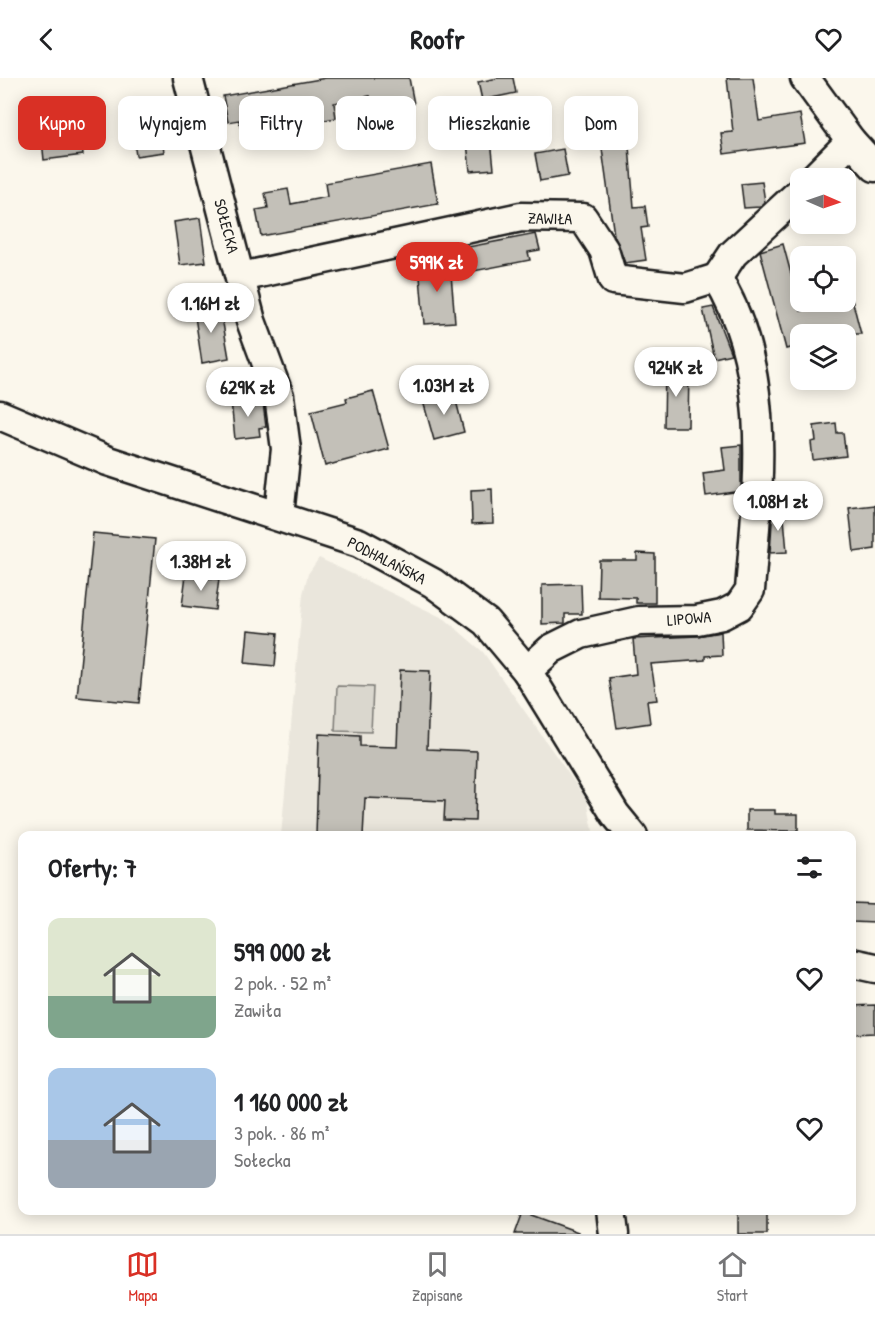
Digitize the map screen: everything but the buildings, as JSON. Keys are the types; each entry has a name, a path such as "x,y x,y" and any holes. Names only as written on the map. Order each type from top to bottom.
{"street":[{"name":"SOŁECKA","path":"188,78 251,321 279,396 286,449 279,515"},
{"path":"805,78 851,141 875,167"},
{"path":"824,168 851,141"},
{"path":"717,278 733,254 790,201"},
{"name":"ZAWIŁA","path":"241,277 520,217 583,218 604,249 614,280 685,288 717,278"},
{"name":"LIPOWA","path":"527,671 551,649 581,634 639,621 697,620 722,615 739,606 750,590 759,471 757,420 750,355 726,292 717,278"},
{"name":"PODHALAŃSKA","path":"0,415 108,461 359,543 433,583 486,622 527,671 615,814 629,831"},
{"path":"856,964 875,968"},
{"path":"612,1215 614,1234"}],"shaded area":[{"path":"319,558 445,619 483,652 587,800 593,831 281,831 303,594 308,574"},
{"path":"337,686 373,687 371,732 335,731"}]}
